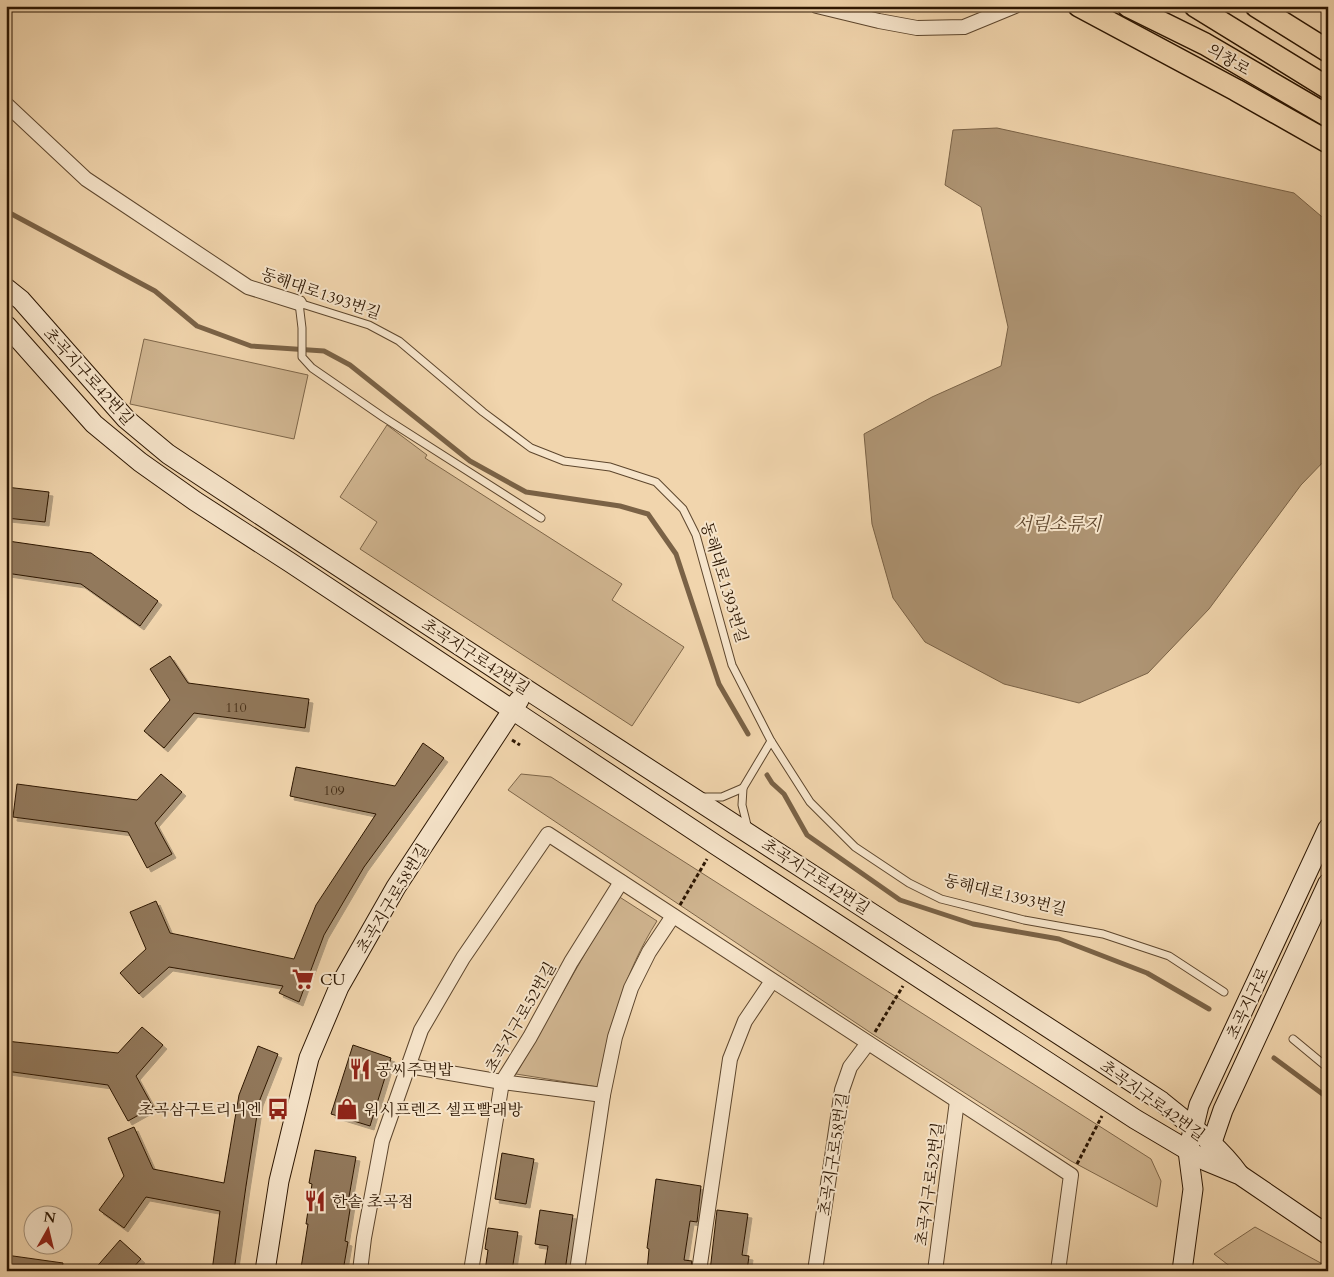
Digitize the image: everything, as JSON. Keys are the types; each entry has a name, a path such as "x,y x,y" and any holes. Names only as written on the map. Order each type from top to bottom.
{"main road":[{"path":"1079,6 1236,90 1328,142"},
{"name":"의창로","path":"1128,6 1205,44 1328,116"},
{"name":"의창로","path":"1195,6 1328,88"},
{"path":"1256,6 1328,51"}],"street":[{"path":"817,6 878,21 917,28 964,27 1015,6"},
{"name":"동해대로1393번길","path":"6,104 94,184 248,287 299,303"},
{"name":"초곡지구로42번길","path":"6,288 21,300 126,419 168,454 1161,1101 1212,1142 1240,1176"},
{"name":"초곡지구로42번길","path":"6,325 94,424 140,462 194,501 1110,1102 1188,1151 1240,1176"},
{"name":"초곡지구로58번길","path":"265,1271 279,1182 309,1058 339,988 396,886 526,689"},
{"name":"초곡지구로","path":"1182,1271 1193,1183 1188,1151 1200,1105 1328,828"},
{"path":"360,1271 364,1238 382,1141 421,1030 463,958 548,834 1071,1175 1058,1271"},
{"name":"초곡지구로52번길","path":"471,1271 502,1082 530,1037 571,962 621,882"},
{"name":"초곡지구로","path":"1193,1183 1206,1161 1223,1110 1328,883"},
{"path":"578,1271 603,1095 615,1037 631,988 649,952 673,916"},
{"path":"699,1271 730,1059 745,1021 772,980"},
{"name":"초곡지구로58번길","path":"815,1271 842,1090 850,1067 868,1043"},
{"path":"1062,1071 1077,1046"},
{"path":"409,1066 502,1082 603,1095"},
{"name":"초곡지구로52번길","path":"935,1271 957,1101"},
{"path":"1240,1176 1328,1235"}],"lane":[{"path":"299,303 302,328 302,357 312,368 541,518"},
{"name":"동해대로1393번길","path":"299,303 369,325 400,341 482,412 531,448 564,461 610,467 656,482 683,509 696,535 732,665 771,740 810,802 855,847 909,883 941,899 1024,920 1103,934 1169,956 1224,992"},
{"path":"749,833 742,805 743,788 771,740"},
{"path":"694,797 722,797 743,788"},
{"path":"1293,1039 1328,1068"}],"path":[{"path":"673,916 716,845"},
{"path":"868,1043 911,972"},
{"path":"1071,1175 1110,1102"}],"shaded area":[{"path":"144,339 308,375 294,439 130,404"},
{"path":"387,425 427,455 425,458 622,584 612,600 684,647 632,726 360,549 377,522 340,497"},
{"path":"521,774 551,777 1151,1159 1161,1181 1157,1207 1071,1161 871,1033 508,790"},
{"path":"618,896 657,921 645,941 627,981 613,1022 598,1087 516,1074"},
{"path":"1255,1227 1328,1267 1328,1271 1236,1271 1214,1254"}],"water":[{"name":"서림소류지","path":"997,128 1294,193 1328,222 1328,457 1301,485 1209,609 1148,673 1079,703 1004,684 925,642 893,598 872,524 864,434 932,397 1001,366 1008,327 981,207 945,185 953,130"}],"building":[{"path":"6,487 49,492 45,522 6,518"},
{"path":"8,541 91,553 158,601 140,626 81,584 6,573"},
{"path":"170,656 188,683 309,699 305,728 194,713 164,748 144,731 170,700 150,669"},
{"path":"423,743 444,758 364,867 324,935 299,1002 279,993 283,986 169,967 139,994 120,973 146,949 130,912 156,901 170,933 294,959 316,905 376,814 290,796 296,767 395,786"},
{"path":"161,774 182,792 155,823 172,854 147,868 128,832 13,817 17,784 137,800"},
{"path":"142,1027 163,1045 136,1076 153,1107 128,1121 108,1085 6,1071 6,1041 118,1053"},
{"path":"353,1045 391,1058 370,1126 331,1114"},
{"path":"258,1046 278,1054 259,1102 234,1271 212,1271 220,1211 146,1197 124,1228 99,1210 124,1176 108,1138 134,1127 153,1169 224,1183 239,1095"},
{"path":"315,1150 356,1157 349,1197 352,1197 345,1241 348,1242 343,1271 319,1271 301,1268 312,1184 309,1183"},
{"path":"502,1153 534,1159 526,1204 495,1199"},
{"path":"656,1179 701,1186 697,1222 690,1221 684,1260 692,1261 690,1271 647,1271 649,1249 647,1248"},
{"path":"540,1210 573,1215 565,1271 544,1271 548,1246 535,1244"},
{"path":"717,1210 748,1214 742,1255 749,1256 747,1271 710,1271"},
{"path":"488,1228 518,1232 512,1271 485,1271 488,1250 485,1249"},
{"path":"120,1240 141,1259 130,1271 93,1271"},
{"path":"6,1255 63,1263 62,1271 6,1271"}],"waterway":[{"path":"6,211 155,291 197,326 251,346 324,351 350,365 470,461 526,492 620,506 648,514 676,554 719,684 748,734"},
{"path":"767,775 772,783 784,794 807,835 900,900 973,924 1059,939 1147,973 1209,1009"},
{"path":"1274,1058 1328,1098"}],"place":[{"name":"CU","path":"303,979"},
{"name":"공씨주먹밥","path":"360,1069"},
{"name":"초곡삼구트리니엔","path":"278,1109"},
{"name":"워시프렌즈 셀프빨래방","path":"347,1109"},
{"name":"한솥 초곡점","path":"315,1201"}]}
